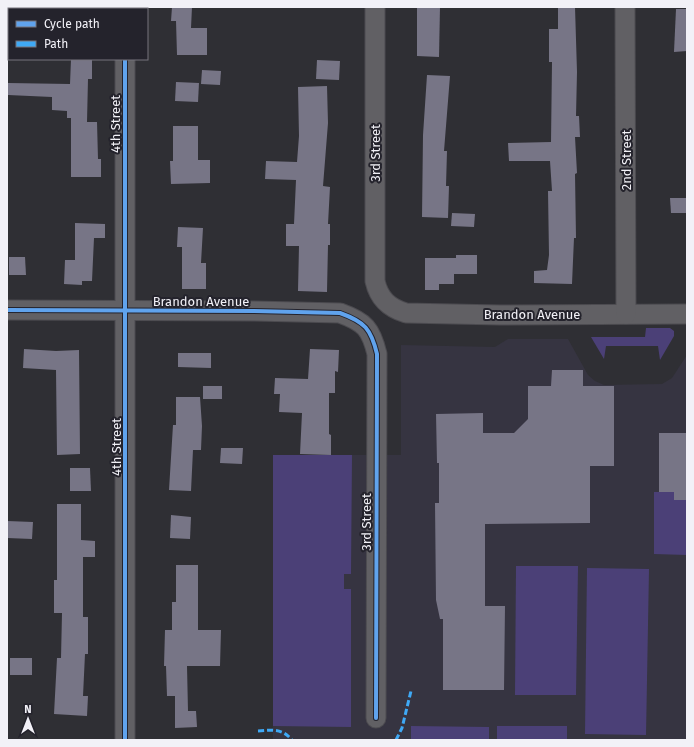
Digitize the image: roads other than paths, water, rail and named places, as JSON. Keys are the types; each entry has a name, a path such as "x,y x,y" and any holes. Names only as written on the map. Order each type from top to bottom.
{"street":[{"name":"3rd Street","path":"375,7 375,281 377,290 382,298"},
{"name":"2nd Street","path":"625,7 626,314"},
{"name":"4th Street","path":"125,60 125,740"},
{"name":"Brandon Avenue","path":"382,298 394,309 406,313 687,314"},
{"name":"Brandon Avenue","path":"7,310 126,312 253,311 340,313 353,318 367,328"},
{"name":"3rd Street","path":"367,328 372,336 377,354 376,718"}]}
